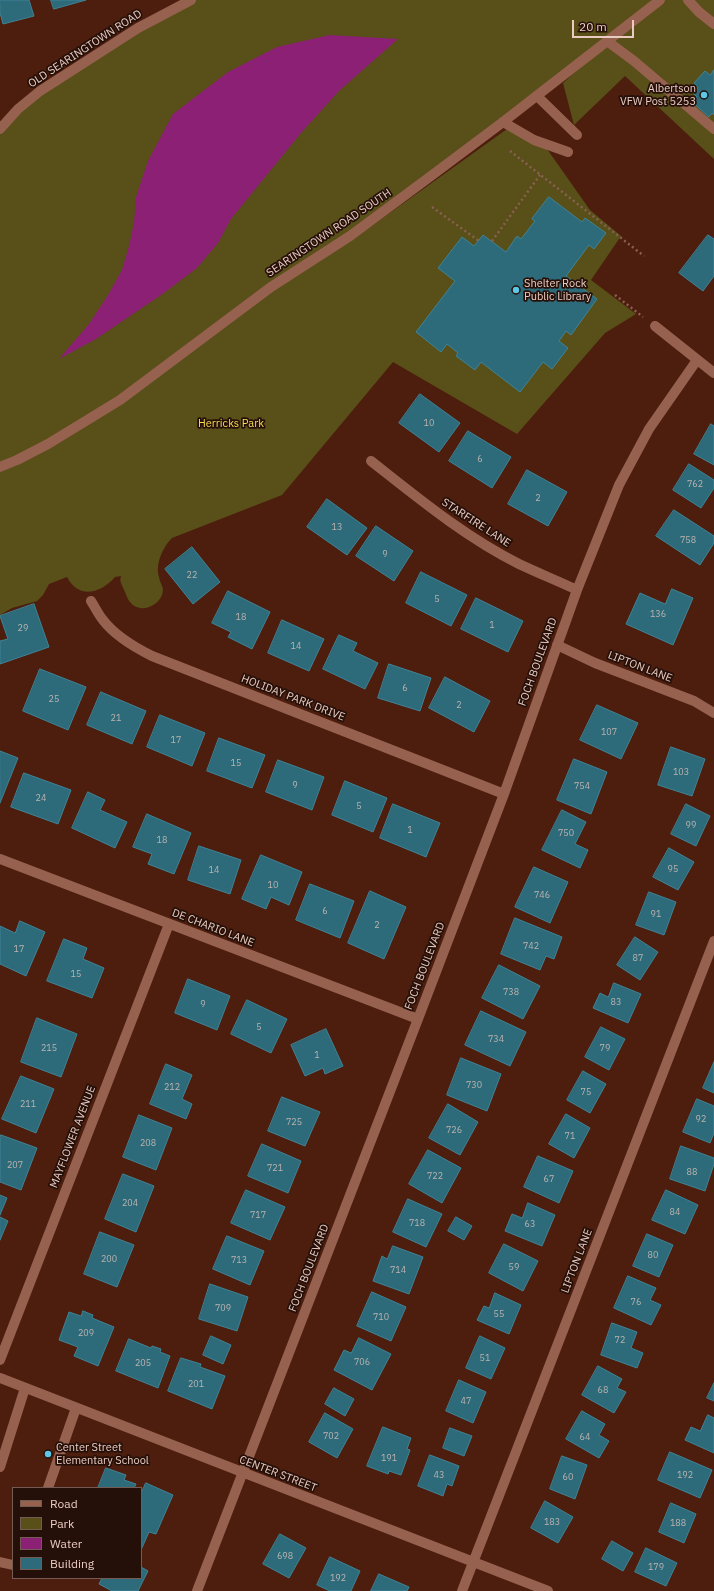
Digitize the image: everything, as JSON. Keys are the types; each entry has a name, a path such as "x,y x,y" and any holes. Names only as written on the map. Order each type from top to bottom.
{"street":[{"name":"OLD SEARINGTOWN ROAD","path":"0,129 18,109 40,91 138,28 191,0"},
{"name":"SEARINGTOWN ROAD SOUTH","path":"0,467 48,444 120,400 271,288 350,236 503,122 660,0"},
{"path":"688,0 699,12 714,24"},
{"path":"607,41 634,61 714,129"},
{"path":"537,96 577,135"},
{"path":"503,122 534,140 568,152"},
{"path":"655,326 714,373"},
{"name":"FOCH BOULEVARD","path":"197,1591 504,794 577,590 619,485 649,429 697,360"},
{"name":"STARFIRE LANE","path":"371,460 419,499 469,534 518,564 577,590"},
{"name":"HOLIDAY PARK DRIVE","path":"91,601 102,620 113,632 133,646 152,656 504,794"},
{"name":"LIPTON LANE","path":"557,645 595,663 694,701 714,714"},
{"name":"DE CHARIO LANE","path":"0,859 418,1019"},
{"name":"MAYFLOWER AVENUE","path":"0,1360 169,924"},
{"name":"LIPTON LANE","path":"462,1591 714,940"},
{"name":"CENTER STREET","path":"0,1378 548,1591"},
{"path":"0,1467 25,1388"},
{"path":"48,1487 76,1408"},
{"path":"0,1562 12,1565"}],"path":[{"path":"510,151 644,256"},
{"path":"492,240 540,175"},
{"path":"432,207 478,241"},
{"path":"616,295 655,326"}],"green space":[{"name":"Herricks Park","path":"191,0 714,0 714,159 625,76 574,125 563,83 606,44 352,240 507,129 547,149 590,210 621,236 591,280 636,314 605,333 517,434 393,362 282,495 172,538 163,551 159,561 158,572 163,592 155,604 146,608 141,608 132,604 127,598 121,583 121,576 115,577 103,587 90,592 78,589 67,577 49,584 43,595 37,601 12,608 0,615 0,129 18,109"}],"water":[{"path":"330,35 398,39 339,91 301,133 231,219 218,243 197,268 164,293 96,339 59,359 89,324 122,270 134,223 136,197 148,161 173,114 228,72 277,47"}],"building":[{"path":"0,0 29,0 34,16 3,24 0,13"},
{"path":"51,0 86,0 54,9"},
{"name":"Albertson VFW Post 5253","path":"714,70 714,115 712,113 709,117 692,102 697,97 693,93 698,88 694,83 705,71 710,75"},
{"name":"Shelter Rock Public Library","path":"549,197 582,222 585,218 606,233 594,249 589,245 566,276 597,299 571,335 566,331 559,341 568,348 552,369 543,362 520,392 481,362 475,370 456,356 458,353 447,344 441,352 416,332 455,281 438,268 462,237 474,246 483,235 506,252 517,236 521,239 535,221 532,219"},
{"path":"708,235 714,239 714,276 703,291 679,273"},
{"path":"420,394 460,423 439,452 399,423"},
{"path":"711,424 714,426 714,465 694,454"},
{"path":"468,431 511,457 492,488 449,461"},
{"path":"689,464 714,480 714,488 701,508 673,490"},
{"path":"527,470 567,492 548,526 508,504"},
{"path":"327,499 367,528 347,555 307,527"},
{"path":"674,510 714,536 714,543 700,565 656,536"},
{"path":"376,526 413,551 394,581 356,556"},
{"path":"192,547 220,582 193,604 165,569"},
{"path":"421,572 467,595 451,626 406,603"},
{"path":"672,589 693,598 673,645 626,624 640,593 665,604"},
{"path":"228,591 270,612 252,649 228,637 231,632 212,623"},
{"path":"476,598 523,621 508,652 461,629"},
{"path":"34,604 49,647 0,664 0,641 8,639 0,616"},
{"path":"282,620 324,639 309,671 268,653"},
{"path":"339,635 357,643 353,651 378,663 365,689 323,669"},
{"path":"389,664 431,678 420,711 378,698"},
{"path":"40,669 86,687 68,730 23,711"},
{"path":"445,677 490,701 474,732 429,708"},
{"path":"101,692 146,711 132,744 87,725"},
{"path":"597,705 638,723 621,759 580,740"},
{"path":"160,715 205,733 192,766 147,747"},
{"path":"219,738 265,755 252,788 207,771"},
{"path":"671,747 705,759 692,796 658,785"},
{"path":"0,751 18,758 0,803"},
{"path":"574,759 607,772 591,814 557,800"},
{"path":"278,760 324,777 312,810 266,792"},
{"path":"24,773 71,790 58,824 11,807"},
{"path":"345,781 387,798 373,832 332,815"},
{"path":"88,792 105,800 100,810 127,822 115,848 72,828"},
{"path":"393,804 440,823 426,857 380,838"},
{"path":"686,804 710,816 696,846 671,834"},
{"path":"562,810 586,822 575,844 588,850 580,868 542,850"},
{"path":"147,814 191,833 174,874 148,864 152,854 133,847"},
{"path":"199,846 241,860 230,894 188,880"},
{"path":"669,848 694,862 678,890 653,877"},
{"path":"261,855 302,872 289,905 271,897 266,909 242,899"},
{"path":"534,867 568,882 550,923 515,907"},
{"path":"310,884 354,901 340,938 296,920"},
{"path":"370,891 406,907 384,959 348,943"},
{"path":"649,892 676,902 664,935 636,925"},
{"path":"515,918 562,937 554,959 546,956 540,970 501,954"},
{"path":"20,921 45,932 26,976 0,964 0,926 15,933"},
{"path":"635,937 658,952 640,980 617,965"},
{"path":"64,939 87,948 83,959 104,968 92,998 47,981"},
{"path":"499,965 540,986 523,1019 482,998"},
{"path":"188,979 230,996 217,1030 175,1013"},
{"path":"614,983 641,994 628,1023 593,1008 600,993 608,997"},
{"path":"247,1000 287,1019 271,1053 231,1034"},
{"path":"481,1011 526,1032 510,1066 465,1045"},
{"path":"37,1018 77,1034 61,1077 21,1062"},
{"path":"601,1027 625,1039 609,1070 585,1057"},
{"path":"326,1029 343,1066 325,1074 323,1068 305,1076 291,1045"},
{"path":"461,1058 501,1074 487,1111 447,1095"},
{"path":"714,1062 714,1093 703,1088"},
{"path":"166,1064 192,1075 182,1099 192,1104 186,1119 150,1104"},
{"path":"583,1071 606,1084 590,1113 567,1100"},
{"path":"21,1076 54,1089 36,1133 2,1119"},
{"path":"282,1097 320,1112 305,1146 268,1131"},
{"path":"697,1099 714,1106 714,1133 710,1143 683,1132"},
{"path":"448,1104 478,1122 460,1155 429,1138"},
{"path":"566,1114 590,1128 574,1158 549,1144"},
{"path":"139,1115 172,1128 156,1170 123,1157"},
{"path":"1,1135 37,1148 21,1190 0,1182"},
{"path":"262,1144 301,1161 288,1193 248,1176"},
{"path":"681,1146 714,1158 714,1164 705,1191 670,1179"},
{"path":"428,1150 461,1168 442,1203 409,1184"},
{"path":"538,1156 573,1171 559,1203 524,1187"},
{"path":"123,1174 154,1186 136,1232 105,1219"},
{"path":"246,1190 285,1207 270,1240 231,1223"},
{"path":"666,1190 698,1205 685,1234 652,1220"},
{"path":"0,1195 7,1198 0,1215"},
{"path":"408,1199 442,1214 426,1247 393,1232"},
{"path":"528,1203 555,1215 542,1246 505,1231 512,1214 522,1218"},
{"path":"0,1217 8,1221 0,1240"},
{"path":"456,1217 472,1226 464,1240 448,1231"},
{"path":"100,1232 134,1245 117,1287 84,1274"},
{"path":"647,1234 673,1245 659,1277 633,1266"},
{"path":"227,1236 264,1251 250,1285 213,1269"},
{"path":"504,1244 538,1261 523,1291 489,1273"},
{"path":"393,1246 423,1257 409,1294 373,1281 382,1256 387,1259"},
{"path":"628,1276 656,1288 650,1300 661,1305 651,1325 614,1308"},
{"path":"210,1284 248,1297 237,1331 199,1319"},
{"path":"372,1292 406,1307 391,1341 357,1326"},
{"path":"495,1293 521,1305 509,1334 477,1320 484,1306 489,1308"},
{"path":"83,1311 93,1315 92,1318 114,1327 98,1366 74,1356 78,1347 59,1340 69,1312 81,1316"},
{"path":"612,1323 637,1332 631,1348 643,1353 637,1368 601,1355"},
{"path":"211,1336 231,1345 223,1364 203,1355"},
{"path":"480,1336 505,1348 491,1379 466,1368"},
{"path":"359,1338 391,1354 372,1390 334,1370 344,1350 351,1353"},
{"path":"129,1339 151,1348 152,1346 161,1349 160,1352 170,1356 158,1388 116,1371"},
{"path":"181,1358 201,1364 200,1367 225,1376 212,1409 168,1391"},
{"path":"598,1366 622,1379 617,1388 626,1392 614,1413 582,1395"},
{"path":"459,1380 486,1392 473,1423 446,1411"},
{"path":"714,1383 714,1401 707,1398"},
{"path":"334,1388 354,1399 345,1416 325,1404"},
{"path":"582,1411 605,1424 599,1435 609,1441 599,1458 566,1439"},
{"path":"325,1413 353,1429 337,1458 309,1442"},
{"path":"708,1415 714,1418 714,1453 685,1440 691,1427 700,1431"},
{"path":"383,1427 411,1438 407,1449 410,1450 401,1475 389,1471 388,1474 367,1466"},
{"path":"450,1428 472,1436 464,1456 443,1448"},
{"path":"670,1452 712,1470 700,1498 658,1480"},
{"path":"430,1455 459,1466 452,1486 447,1484 443,1496 418,1486"},
{"path":"562,1456 587,1465 575,1499 550,1489"},
{"path":"106,1468 126,1475 124,1480 136,1484 134,1487 98,1487"},
{"path":"146,1483 173,1495 156,1534 149,1532 142,1548 142,1492"},
{"path":"545,1501 573,1517 558,1543 531,1528"},
{"path":"671,1503 696,1514 684,1543 659,1532"},
{"path":"280,1534 306,1548 289,1578 263,1564"},
{"path":"612,1541 633,1553 623,1571 602,1559"},
{"path":"646,1548 677,1563 666,1586 635,1572"},
{"path":"330,1557 360,1571 351,1591 330,1591 317,1585"},
{"path":"142,1568 148,1571 138,1591 112,1591 99,1584 102,1579 142,1579"},
{"path":"379,1574 409,1587 407,1591 371,1591"}],"place":[{"name":"Albertson VFW Post 5253","path":"704,95"},
{"name":"Shelter Rock Public Library","path":"516,290"},
{"name":"Center Street Elementary School","path":"48,1454"}]}
